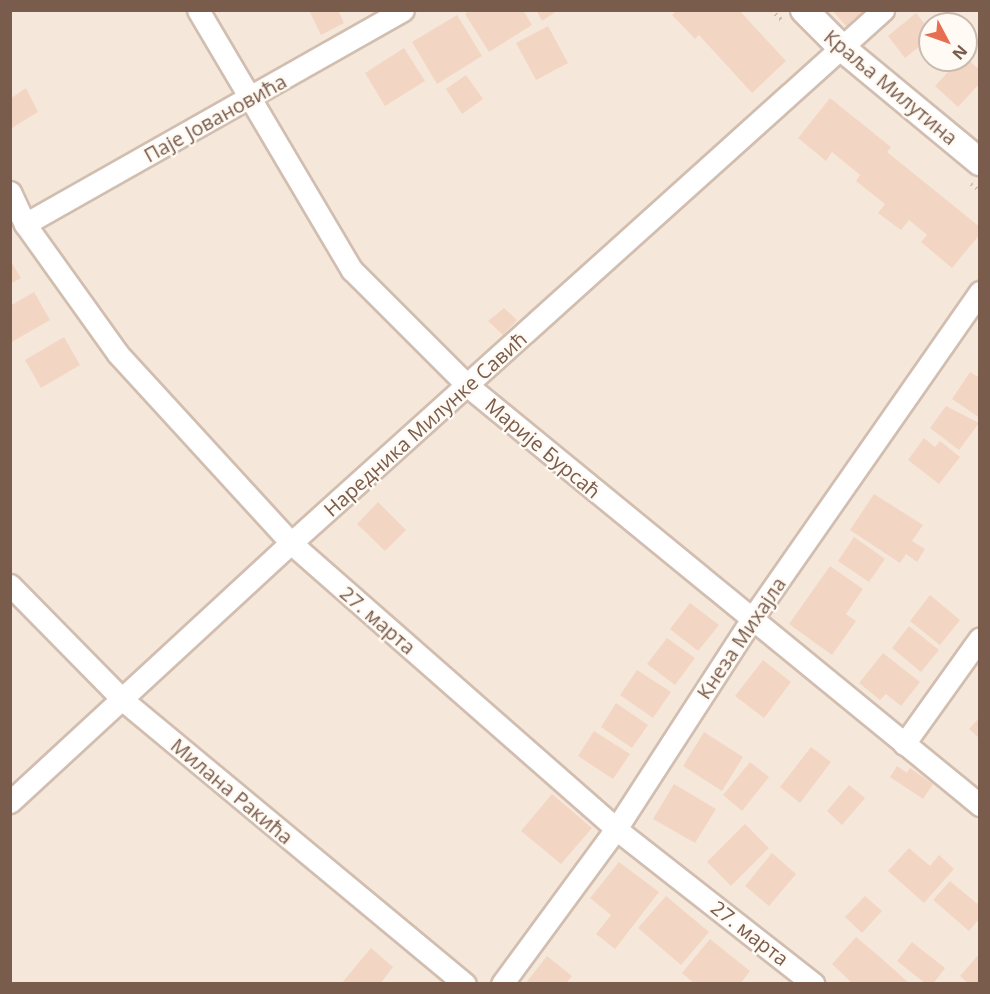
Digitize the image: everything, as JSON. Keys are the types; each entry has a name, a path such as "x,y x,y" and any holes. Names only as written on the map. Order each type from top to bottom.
{"street":[{"name":"Марије Бурсаћ","path":"198,10 248,100 352,270 468,386 751,620 980,805"},
{"name":"Паје Јовановића","path":"26,224 403,10"},
{"name":"Краља Милутина","path":"804,10 842,48 980,162"},
{"name":"Наредника Милунке Савић","path":"11,802 124,701 291,543 883,10"},
{"name":"27. марта","path":"10,192 26,224 118,354 291,543 616,829 814,984"},
{"name":"Кнеза Михајла","path":"502,984 616,829 751,620 980,292"},
{"name":"Милана Ракића","path":"10,585 124,701 465,984"},
{"path":"904,744 980,638"}],"shaded area":[{"path":"11,11 979,11 979,983 11,983"}],"building":[{"path":"309,10 338,10 344,23 321,35"},
{"path":"470,10 523,10 532,25 489,52 465,14"},
{"path":"536,10 558,10 542,21"},
{"path":"677,10 739,10 786,61 752,93 699,35 695,39 672,15"},
{"path":"832,10 871,10 851,32"},
{"path":"916,13 918,15 918,48 905,58 888,36"},
{"path":"457,15 482,56 437,84 412,42"},
{"path":"548,26 568,63 536,80 516,43"},
{"path":"404,48 425,81 385,106 365,73"},
{"path":"978,68 980,70 980,83 958,107 935,86 948,72 978,72"},
{"path":"466,75 483,99 462,114 446,89"},
{"path":"26,88 38,112 10,129 10,99"},
{"path":"830,98 891,147 887,152 980,227 980,234 952,268 921,242 927,235 909,220 901,230 878,213 885,204 856,181 860,175 832,152 826,161 798,138"},
{"path":"10,260 21,278 10,284"},
{"path":"34,292 50,320 10,343 10,306"},
{"path":"504,308 517,320 503,335 488,321"},
{"path":"64,337 80,365 41,388 25,360"},
{"path":"970,372 980,378 980,418 952,399"},
{"path":"946,406 979,423 959,450 930,428"},
{"path":"924,438 935,447 940,441 960,457 939,484 908,460"},
{"path":"874,494 923,525 912,541 925,549 917,562 906,554 900,563 850,530"},
{"path":"378,502 406,530 385,551 357,524"},
{"path":"854,537 885,559 869,582 838,561"},
{"path":"830,566 863,589 846,614 856,621 832,655 789,624"},
{"path":"930,595 960,620 940,645 910,621"},
{"path":"690,603 719,625 698,651 670,629"},
{"path":"909,626 939,650 921,672 892,648"},
{"path":"667,638 695,658 675,685 647,664"},
{"path":"883,653 920,682 901,706 886,694 880,700 859,683"},
{"path":"763,660 791,682 764,718 735,696"},
{"path":"637,670 671,692 653,718 620,695"},
{"path":"616,703 648,725 632,748 601,727"},
{"path":"980,717 980,739 969,729"},
{"path":"594,731 630,754 613,779 578,756"},
{"path":"704,732 743,757 722,791 683,766"},
{"path":"811,747 831,762 800,803 780,787"},
{"path":"750,762 769,777 742,811 723,795"},
{"path":"897,766 907,773 910,768 933,784 923,799 890,777"},
{"path":"674,784 716,809 695,843 653,819"},
{"path":"849,785 865,798 842,825 827,811"},
{"path":"552,794 592,828 561,864 521,831"},
{"path":"745,824 769,848 731,886 707,862"},
{"path":"909,848 930,866 939,855 954,869 924,903 888,871"},
{"path":"772,853 796,874 769,906 745,886"},
{"path":"619,862 659,892 615,949 596,934 611,915 590,898"},
{"path":"950,881 980,906 980,918 969,931 933,900"},
{"path":"666,896 709,932 681,965 638,928"},
{"path":"865,896 882,911 862,933 845,917"},
{"path":"856,937 910,984 853,984 832,964"},
{"path":"710,939 750,971 740,984 695,984 682,973"},
{"path":"912,942 945,968 933,984 926,984 897,961"},
{"path":"371,948 393,967 380,984 341,984"},
{"path":"980,953 980,984 969,984 960,976"},
{"path":"547,956 572,976 566,984 525,984"}]}
